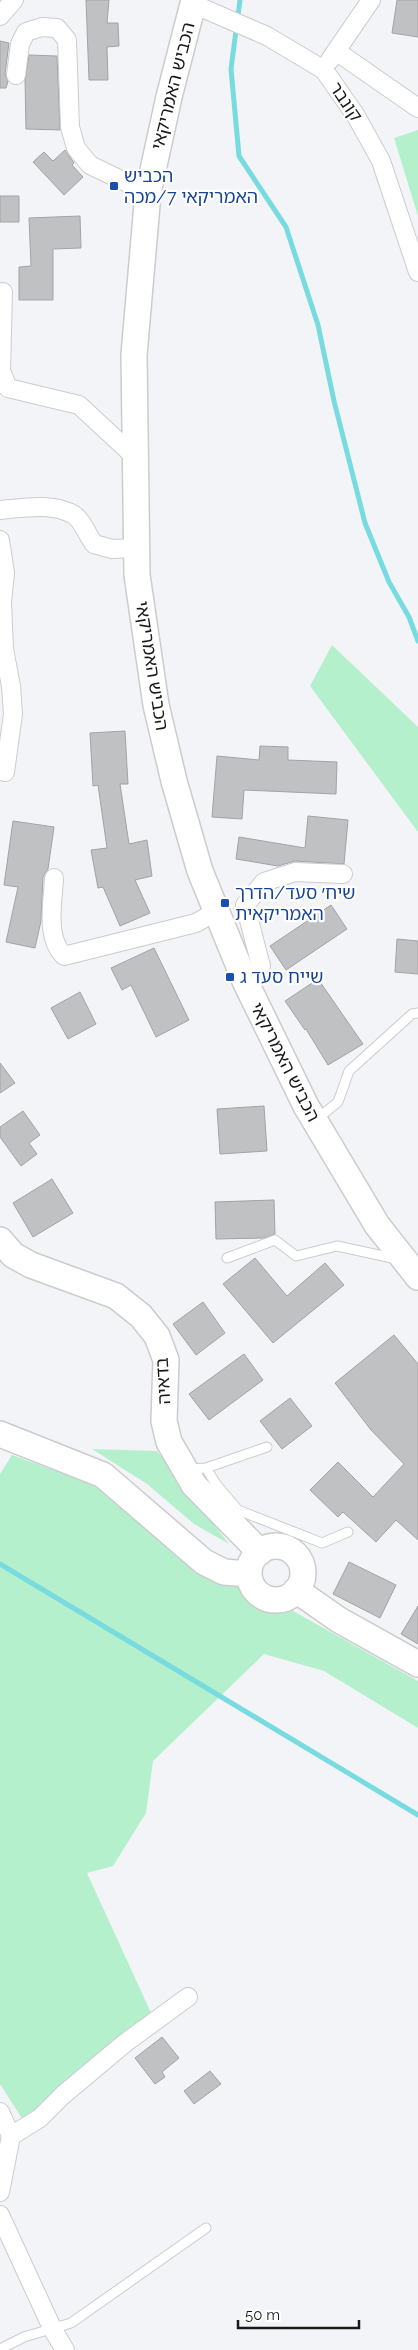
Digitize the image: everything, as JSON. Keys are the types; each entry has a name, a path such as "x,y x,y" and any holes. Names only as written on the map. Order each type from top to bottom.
{"main road":[{"name":"הכביש האמריקאי","path":"194,2 169,97 148,193 134,355 137,575 156,705 179,799 200,871 215,912 245,981 315,1121 377,1225 411,1269"},
{"name":"בדאיה","path":"0,1240 13,1255 31,1265 116,1296 141,1316 157,1336 166,1360 164,1421 169,1442 196,1469 194,1485 260,1552"},
{"path":"0,1434 103,1475 204,1562 224,1572 249,1574"},
{"path":"277,1546 293,1553 302,1568 302,1580 296,1590 281,1599 267,1598 253,1587 249,1574 252,1562 260,1552 277,1546"},
{"path":"296,1590 339,1620 418,1664"}],"street":[{"path":"0,16 14,0"},
{"path":"324,70 371,0"},
{"name":"קונבר","path":"194,2 267,36 324,70 356,116 381,161 417,267"},
{"path":"16,75 20,44 26,32 42,27 57,28 67,40 70,127 76,148 90,165 148,193"},
{"path":"336,50 418,108"},
{"path":"4,292 1,371 8,388 79,405 134,456"},
{"path":"0,510 36,506 62,510 76,515 94,544 112,549 137,548"},
{"path":"0,540 5,573 2,602 4,649 11,686 13,714 5,772"},
{"path":"245,981 260,966 245,905 264,882 295,872 343,874"},
{"path":"54,878 52,936 56,948 64,956 196,923 215,912"},
{"path":"11,2136 40,2118 63,2095 125,2043 188,1998"},
{"path":"0,2112 11,2136 0,2192"},
{"path":"0,2215 53,2330 65,2350"}],"lane":[{"path":"315,1121 338,1102 349,1071 412,1014 418,1013"},
{"path":"227,1258 275,1240 296,1256 337,1246 411,1269"},
{"path":"196,1469 266,1447"},
{"path":"196,1469 216,1484 238,1510 322,1544 348,1532"},
{"path":"0,2349 24,2337 53,2330 71,2323 206,2228"}],"green space":[{"path":"418,130 418,216 394,138"},
{"path":"332,645 418,727 418,832 310,686"},
{"path":"92,1449 157,1451 229,1544 194,1524 147,1484"},
{"path":"12,1455 83,1481 121,1500 261,1593 418,1681 418,1728 324,1671 264,1654 153,1761 146,1813 113,1866 87,1873 152,2015 48,2102 23,2120 0,2084 0,1474"}],"building":[{"path":"86,0 109,0 107,23 118,23 119,46 107,47 108,80 89,80"},
{"path":"397,0 418,0 418,37 392,33"},
{"path":"0,41 9,43 5,74 8,81 6,88 0,88"},
{"path":"29,55 57,56 60,130 26,129 25,80"},
{"path":"65,150 74,163 72,165 83,177 64,195 33,162 44,152 53,161"},
{"path":"0,196 19,196 19,222 0,222"},
{"path":"80,216 81,248 53,249 53,300 19,300 19,267 31,266 29,218"},
{"path":"125,731 128,784 120,784 129,844 147,840 152,876 135,880 150,913 120,926 103,887 98,888 91,850 107,848 98,785 93,786 90,733"},
{"path":"260,746 288,747 288,760 337,762 336,794 244,790 242,819 212,817 217,756 259,760"},
{"path":"308,816 348,820 344,864 295,861 278,866 236,859 239,837 305,848"},
{"path":"13,821 54,827 48,869 43,877 41,921 35,948 6,942 18,887 4,885"},
{"path":"331,905 347,929 286,970 270,946"},
{"path":"397,939 418,941 418,974 395,972"},
{"path":"154,948 189,1020 156,1037 131,985 122,990 111,968"},
{"path":"318,979 363,1044 328,1065 306,1029 285,1001"},
{"path":"80,992 96,1024 68,1039 51,1008"},
{"path":"0,1063 15,1083 0,1093"},
{"path":"264,1106 267,1151 220,1154 217,1109"},
{"path":"23,1111 40,1135 29,1143 37,1154 21,1166 0,1137 0,1127"},
{"path":"52,1179 73,1213 33,1237 13,1203"},
{"path":"274,1200 275,1234 264,1238 216,1239 215,1202"},
{"path":"255,1258 287,1296 325,1263 344,1285 273,1343 223,1284"},
{"path":"203,1302 225,1333 196,1355 173,1324"},
{"path":"394,1335 418,1364 418,1540 396,1520 376,1542 343,1512 338,1517 310,1490 338,1462 373,1497 404,1464 371,1430 335,1383"},
{"path":"244,1354 263,1380 209,1420 189,1394"},
{"path":"290,1398 312,1426 282,1449 260,1421"},
{"path":"349,1562 396,1585 380,1618 333,1594"},
{"path":"418,1606 418,1644 401,1634"},
{"path":"162,2037 179,2058 162,2072 165,2077 155,2084 135,2058"},
{"path":"210,2071 221,2084 194,2104 184,2091"}],"waterway":[{"path":"240,0 231,69 239,156 286,227 318,325 334,401 365,523 389,582 409,617 418,641"},
{"path":"0,1564 418,1815"}],"place":[{"name":"הכביש האמריקאי 7/מכה","path":"114,186"},
{"name":"שיח׳ סעד/הדרך האמריקאית","path":"225,903"},
{"name":"שייח סעד ג","path":"230,977"}]}
